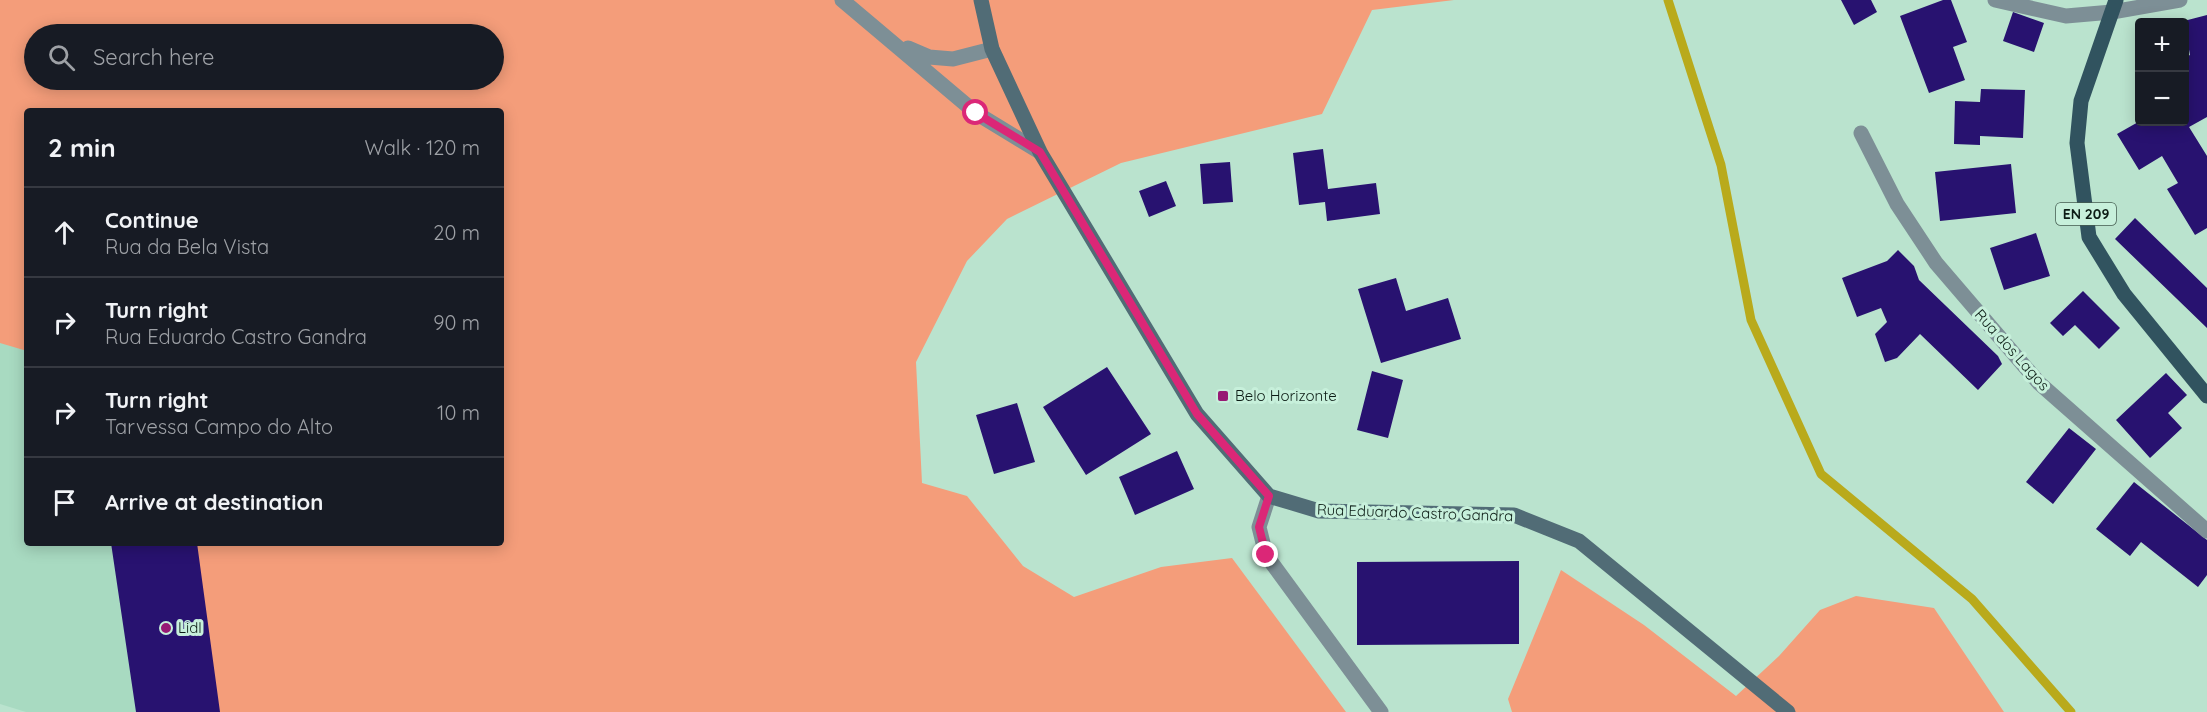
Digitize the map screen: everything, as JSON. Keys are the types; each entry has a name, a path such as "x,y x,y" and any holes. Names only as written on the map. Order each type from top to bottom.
{"main road":[{"name":"EN 209","path":"2114,6 2081,101 2077,144 2090,237 2124,294 2207,396"}],"street":[{"path":"842,0 976,113 1040,152"},
{"path":"981,0 992,49 1040,152 1197,414 1269,496 1259,527 1266,555 1381,712"},
{"path":"1995,0 2066,16 2114,6 2180,0"},
{"path":"891,41 929,57 953,58 992,49"},
{"name":"Rua dos Lagos","path":"1861,133 1897,204 1936,263 2039,383 2207,531"},
{"name":"Rua Eduardo Castro Gandra","path":"1269,496 1318,511 1514,515 1580,541 1788,712"}],"shaded area":[{"path":"0,0 1454,0 1372,10 1322,114 1121,163 1007,219 967,261 916,362 922,483 967,496 1023,566 1074,597 1161,567 1232,558 1346,712 213,712 194,546 504,546 504,108 24,108 24,350 0,343"},
{"path":"0,342 24,348 24,546 197,546 220,712 26,712 0,704"},
{"path":"1561,570 1644,625 1736,696 1779,656 1820,610 1856,596 1934,608 2004,712 1512,712 1508,699"}],"building":[{"path":"1841,0 1871,0 1877,12 1854,25"},
{"path":"1943,0 1951,0 1967,42 1953,47 1965,80 1929,93 1900,16"},
{"path":"2013,12 2044,23 2034,52 2003,41"},
{"path":"2207,15 2207,117 2189,127 2207,156 2207,228 2195,235 2167,189 2178,183 2162,156 2139,170 2117,134 2135,124 2135,126 2189,126 2189,20"},
{"path":"1981,89 2025,90 2023,138 1980,136 1980,145 1954,144 1955,101 1980,102"},
{"path":"1323,149 1328,189 1376,183 1380,214 1327,221 1325,202 1299,205 1293,153"},
{"path":"1230,162 1233,202 1203,204 1200,164"},
{"path":"2011,164 2016,213 1940,221 1935,172"},
{"path":"1166,181 1176,206 1149,217 1139,191"},
{"path":"2135,218 2207,288 2207,328 2115,239"},
{"path":"2036,233 2050,276 2004,290 1990,248"},
{"path":"1898,250 1914,266 1919,280 1998,356 2002,364 1978,390 1920,334 1897,358 1885,362 1875,334 1887,322 1881,308 1857,317 1842,278 1887,261"},
{"path":"1396,278 1406,311 1448,298 1461,339 1381,363 1358,289"},
{"path":"2083,291 2120,328 2099,349 2075,325 2063,336 2050,323"},
{"path":"1107,367 1151,434 1086,475 1043,407"},
{"path":"1372,371 1403,380 1388,438 1357,430"},
{"path":"2166,373 2187,395 2168,413 2182,428 2150,458 2116,420"},
{"path":"1017,403 1035,462 994,474 976,415"},
{"path":"2069,428 2096,449 2053,504 2026,482"},
{"path":"1177,451 1194,489 1135,515 1119,477"},
{"path":"2134,482 2207,540 2207,575 2198,587 2141,542 2130,556 2096,529"},
{"name":"Lidl","path":"111,546 197,546 220,712 136,712"},
{"path":"1519,561 1519,644 1357,645 1357,562"}],"waterway":[{"path":"1668,0 1721,165 1751,320 1821,474 1972,599 2071,712"}],"place":[{"name":"Belo Horizonte","path":"1223,396"},
{"name":"Lidl","path":"166,628"}],"route":[{"path":"976,113 1040,152 1197,414 1269,496 1259,527 1266,555"}]}
